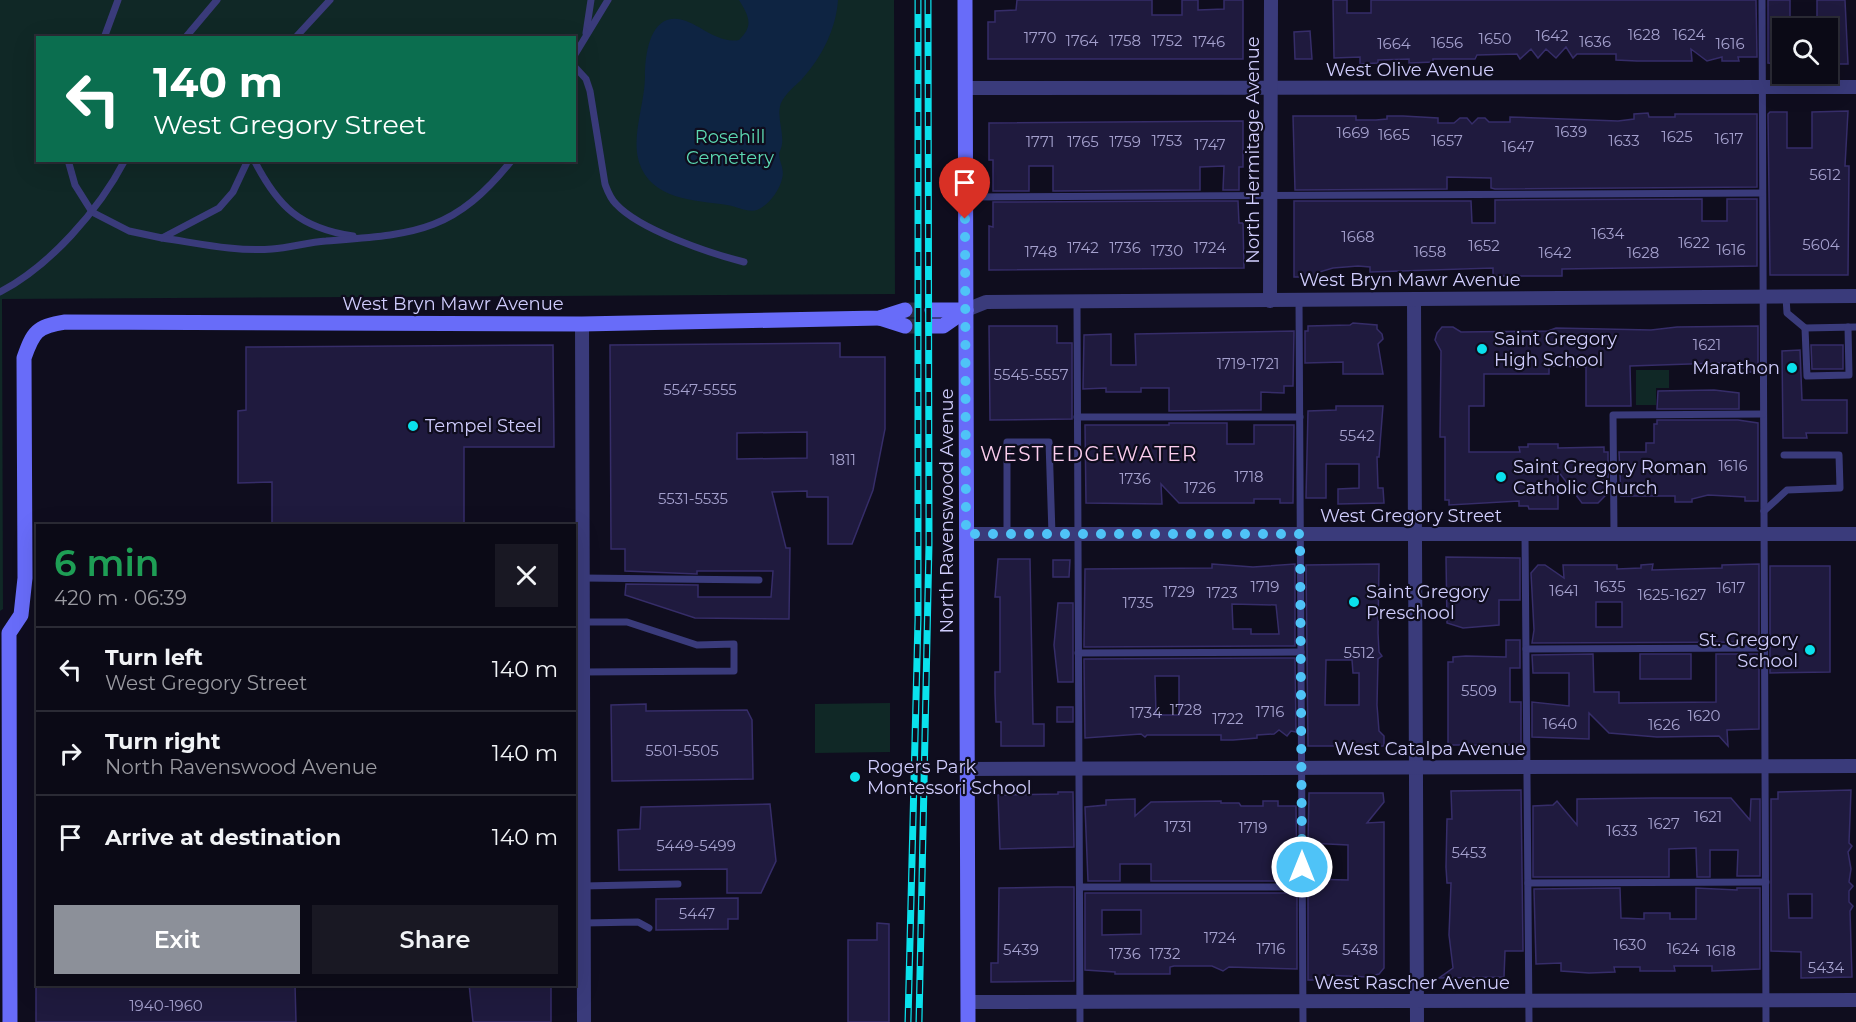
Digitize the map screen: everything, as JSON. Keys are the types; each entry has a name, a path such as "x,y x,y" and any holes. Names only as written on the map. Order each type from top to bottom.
{"street":[{"name":"North Ravenswood Avenue","path":"965,0 968,1022"},
{"name":"North Hermitage Avenue","path":"1270,300 1271,0"},
{"name":"West Olive Avenue","path":"965,88 1856,87"},
{"name":"West Bryn Mawr Avenue","path":"933,326 943,326 966,310 986,302 1856,296"},
{"path":"1414,300 1416,1022"},
{"name":"West Bryn Mawr Avenue","path":"5,636 21,615 24,578 24,358 31,337 46,325 65,322 582,324 880,318 905,310"},
{"name":"West Bryn Mawr Avenue","path":"932,310 966,310"},
{"name":"West Bryn Mawr Avenue","path":"880,318 904,326"},
{"path":"582,324 583,672 579,718 584,1022"},
{"name":"West Gregory Street","path":"966,534 1856,534"},
{"path":"5,636 7,1013"},
{"name":"West Catalpa Avenue","path":"967,769 1856,766"},
{"name":"West Rascher Avenue","path":"968,1002 1856,1000"}],"lane":[{"path":"105,36 118,0"},
{"path":"187,36 217,0"},
{"path":"297,36 330,0"},
{"path":"584,40 591,0"},
{"path":"576,53 608,0"},
{"path":"1762,0 1766,1022"},
{"path":"576,68 586,79 591,91 602,166 610,197 630,216 674,238 744,262"},
{"path":"69,162 75,185 92,212 129,231 249,250 414,233 440,223 468,206 494,183 510,162"},
{"path":"0,292 38,267 92,212 124,162"},
{"path":"162,238 219,208 233,192 247,162"},
{"path":"255,162 274,195 292,214 310,226 364,238"},
{"path":"965,196 1762,193"},
{"path":"1786,297 1786,313 1805,328 1852,327 1849,375 1806,376 1805,328"},
{"path":"1299,300 1303,1022"},
{"path":"1077,302 1080,1022"},
{"path":"1614,534 1613,416 1764,414"},
{"path":"1077,417 1300,417"},
{"path":"1007,534 1007,442 1049,442 1052,534"},
{"path":"1764,511 1787,490 1840,488 1839,455 1784,456"},
{"path":"1525,534 1529,1022"},
{"path":"583,578 759,580"},
{"path":"583,622 627,622 697,645 734,644 734,671 583,672"},
{"path":"1526,649 1765,648"},
{"path":"1078,653 1301,652"},
{"path":"1528,883 1766,882"},
{"path":"583,886 678,884"},
{"path":"1080,887 1302,887"},
{"path":"584,923 638,921 649,928"}],"green space":[{"name":"Rosehill Cemetery","path":"0,0 894,0 895,294 2,299 3,609 0,611"},
{"path":"1636,370 1669,370 1669,388 1656,388 1656,405 1636,405"},
{"path":"890,703 890,752 815,753 815,704"}],"water":[{"path":"739,0 838,0 831,32 822,52 781,103 779,115 782,141 779,153 783,175 781,184 769,201 753,211 688,199 663,191 645,175 637,152 637,130 647,53 656,29 667,20 685,20 720,38 739,40 747,30 748,21"}],"building":[{"path":"1017,0 1152,0 1152,15 1182,15 1182,0 1198,0 1198,10 1224,9 1224,0 1243,0 1243,59 988,59 988,22 995,22 995,11 1016,10"},
{"path":"1333,0 1347,0 1347,13 1371,13 1371,0 1756,0 1757,57 1738,57 1739,61 1722,61 1722,57 1707,61 1691,49 1692,61 1616,60 1616,54 1577,54 1573,58 1566,47 1556,58 1546,49 1538,58 1531,49 1520,59 1517,54 1477,55 1475,59 1433,59 1433,62 1409,63 1409,59 1378,60 1378,63 1360,64 1360,57 1334,58"},
{"path":"1768,0 1790,0 1790,18 1772,18 1772,63 1768,63"},
{"path":"1817,0 1845,0 1848,64 1838,64 1838,18 1817,18"},
{"path":"1310,31 1312,59 1295,59 1294,32"},
{"path":"1848,111 1845,166 1849,166 1848,275 1770,275 1768,114 1787,112 1787,148 1812,148 1812,112"},
{"path":"1648,113 1649,117 1675,117 1675,114 1757,114 1757,187 1495,189 1491,188 1491,178 1447,177 1447,189 1295,190 1293,116 1356,116 1356,120 1376,120 1387,119 1387,116 1403,116 1438,118 1438,123 1454,123 1460,118 1467,118 1472,124 1478,118 1485,118 1489,122 1510,122 1510,117 1618,121 1634,119 1634,114"},
{"path":"1243,121 1243,167 1239,167 1239,190 1223,190 1224,166 1200,167 1200,190 1053,191 1053,166 1029,166 1029,191 993,191 993,160 989,160 989,123"},
{"path":"1702,199 1702,221 1727,221 1727,199 1757,199 1757,266 1562,269 1562,276 1493,276 1493,268 1370,272 1370,267 1358,266 1333,268 1316,273 1316,277 1294,277 1294,201 1471,201 1472,223 1495,223 1495,200"},
{"path":"1238,201 1239,223 1243,223 1244,268 989,270 989,226 993,227 993,202"},
{"path":"1353,323 1377,325 1383,339 1378,344 1383,374 1343,374 1343,362 1305,363 1305,331 1308,331 1308,326"},
{"path":"989,326 1057,326 1057,343 1072,343 1072,419 990,420"},
{"path":"1758,326 1758,372 1745,372 1745,368 1719,368 1719,363 1630,366 1631,406 1586,406 1586,367 1549,366 1549,374 1484,374 1484,406 1469,406 1469,452 1520,452 1519,447 1528,447 1528,444 1558,444 1558,448 1604,447 1604,452 1608,452 1608,493 1598,503 1582,503 1558,471 1558,509 1529,509 1528,506 1519,506 1519,501 1449,505 1449,500 1445,500 1445,437 1440,437 1441,351 1435,340 1442,327 1453,327 1461,332 1548,331 1556,328 1651,330 1677,327"},
{"path":"1294,331 1293,386 1284,386 1284,393 1261,392 1261,410 1169,411 1169,388 1141,388 1141,392 1106,392 1106,388 1083,389 1084,335 1111,334 1111,365 1136,365 1135,334"},
{"path":"840,343 840,357 885,357 885,429 873,490 852,544 828,544 828,497 807,497 807,491 772,492 786,548 790,548 789,619 695,618 625,595 626,584 698,585 698,597 771,597 773,571 697,571 697,574 625,571 625,549 611,549 610,345","holes":["807,432 807,458 737,459 737,433"]},
{"name":"Tempel Steel","path":"553,345 554,447 464,447 464,524 272,524 272,482 238,483 238,411 246,410 246,347"},
{"name":"Marathon","path":"1811,345 1843,345 1843,369 1812,369"},
{"path":"1800,350 1802,400 1847,400 1847,433 1806,433 1807,438 1783,438 1782,351"},
{"path":"1714,390 1739,393 1739,409 1657,409 1658,391"},
{"path":"1336,406 1383,406 1379,457 1377,457 1378,488 1383,488 1384,503 1338,504 1338,489 1359,488 1359,464 1326,464 1326,498 1306,498 1308,411 1336,410"},
{"path":"1657,420 1738,420 1758,423 1758,501 1745,501 1745,497 1708,495 1692,499 1692,502 1675,502 1675,496 1621,496 1619,452 1646,452 1646,443 1654,443 1654,424 1657,424"},
{"path":"1169,423 1227,423 1227,444 1254,444 1254,425 1294,425 1293,503 1280,503 1280,499 1254,499 1254,503 1179,503 1161,484 1162,504 1086,503 1085,425 1169,425"},
{"path":"1446,557 1520,558 1520,600 1499,600 1499,625 1463,628 1447,623"},
{"path":"998,559 1030,559 1033,724 1044,724 1044,746 1001,746 1001,722 996,722 995,693 995,672 1000,672 1000,597 995,597"},
{"path":"1053,560 1070,560 1069,577 1053,577"},
{"path":"1212,564 1253,567 1295,564 1295,646 1084,647 1085,569 1212,568","holes":["1232,604 1276,605 1279,634 1251,634 1251,629 1233,629"]},
{"path":"1379,564 1378,633 1379,652 1382,656 1378,659 1377,705 1379,731 1384,736 1384,746 1308,746 1306,565","holes":["1326,660 1352,660 1353,673 1359,673 1359,705 1325,705"]},
{"path":"1653,564 1652,570 1722,568 1722,565 1759,564 1759,642 1532,643 1534,630 1531,573 1538,565 1545,565 1564,578 1563,565 1617,565 1617,569 1641,568 1641,565","holes":["1596,602 1622,602 1622,627 1596,627"]},
{"path":"1770,566 1830,566 1830,672 1770,673"},
{"path":"1058,603 1073,603 1073,682 1058,682 1054,645"},
{"path":"1506,640 1520,640 1520,668 1510,668 1510,702 1521,702 1521,745 1448,745 1448,662 1453,662 1453,657 1506,657"},
{"path":"1593,654 1594,692 1619,692 1619,703 1716,702 1716,654 1759,654 1759,729 1727,730 1728,746 1719,736 1657,737 1609,733 1589,713 1589,739 1532,737 1532,702 1569,706 1569,673 1533,673 1532,655"},
{"path":"1640,654 1691,654 1691,679 1640,679"},
{"path":"1295,658 1296,732 1291,731 1287,736 1279,730 1274,734 1257,735 1257,738 1233,740 1221,740 1221,735 1147,735 1145,737 1141,734 1085,738 1084,659","holes":["1155,676 1179,676 1179,715 1156,715"]},
{"path":"646,704 646,711 747,710 752,720 753,779 612,781 611,705"},
{"path":"1057,707 1073,707 1073,722 1057,722"},
{"path":"1521,790 1523,951 1505,951 1504,977 1439,978 1453,968 1449,935 1451,883 1447,883 1446,867 1447,819 1452,819 1451,791"},
{"path":"1851,790 1849,843 1852,846 1848,852 1851,869 1849,882 1853,886 1849,891 1849,902 1853,906 1850,911 1852,977 1801,978 1801,952 1771,951 1771,799 1778,799 1778,792","holes":["1788,894 1812,894 1812,918 1789,918"]},
{"path":"1058,792 1073,792 1074,847 1000,849 998,795 1058,794"},
{"path":"1309,793 1383,793 1384,802 1367,823 1384,822 1384,968 1379,974 1368,977 1323,975 1323,980 1308,980 1308,879 1348,880 1348,845 1308,843"},
{"path":"1731,798 1750,820 1751,799 1760,799 1760,876 1737,876 1738,850 1710,850 1710,877 1697,877 1696,848 1669,849 1669,877 1533,877 1533,806 1553,805 1557,801 1577,825 1577,799"},
{"path":"1135,799 1135,816 1151,802 1221,801 1221,803 1239,803 1241,806 1263,806 1263,801 1278,801 1278,806 1296,806 1297,881 1151,881 1151,864 1120,864 1120,881 1088,881 1085,807 1106,805 1106,800"},
{"path":"770,804 776,861 761,893 727,893 727,869 619,870 618,830 640,829 641,807"},
{"path":"1074,887 1074,981 991,982 991,963 998,963 999,888"},
{"path":"1620,888 1621,918 1644,919 1644,913 1670,913 1670,919 1696,919 1696,888 1737,890 1737,888 1760,888 1760,969 1712,971 1712,966 1674,966 1675,971 1640,971 1640,967 1614,967 1615,972 1589,973 1561,971 1561,963 1536,964 1534,889"},
{"path":"1085,893 1297,893 1297,969 1229,967 1223,971 1212,966 1174,966 1170,967 1170,974 1115,974 1115,972 1085,970","holes":["1102,910 1141,910 1141,934 1102,935"]},
{"path":"738,898 738,919 728,919 728,929 656,930 656,899"},
{"path":"877,923 889,924 889,1022 848,1022 848,940 877,940"},
{"path":"36,986 295,986 296,1022 36,1022"},
{"path":"469,986 551,986 551,1022 473,1022"}],"tunnel":[{"path":"905,310 932,310"},
{"path":"905,326 933,326"}],"railway":[{"path":"908,1022 918,619 918,0"},
{"path":"919,1022 929,544 928,0"}],"place":[{"name":"Saint Gregory High School","path":"1482,349"},
{"name":"Marathon","path":"1792,368"},
{"name":"Tempel Steel","path":"413,426"},
{"name":"Saint Gregory Roman Catholic Church","path":"1501,477"},
{"name":"Saint Gregory Preschool","path":"1354,602"},
{"name":"St. Gregory School","path":"1810,650"},
{"name":"Rogers Park Montessori School","path":"855,777"}],"district":[{"name":"WEST EDGEWATER","path":"1089,454"}],"route":[{"path":"965,219 966,534 1300,534 1302,867"}]}
